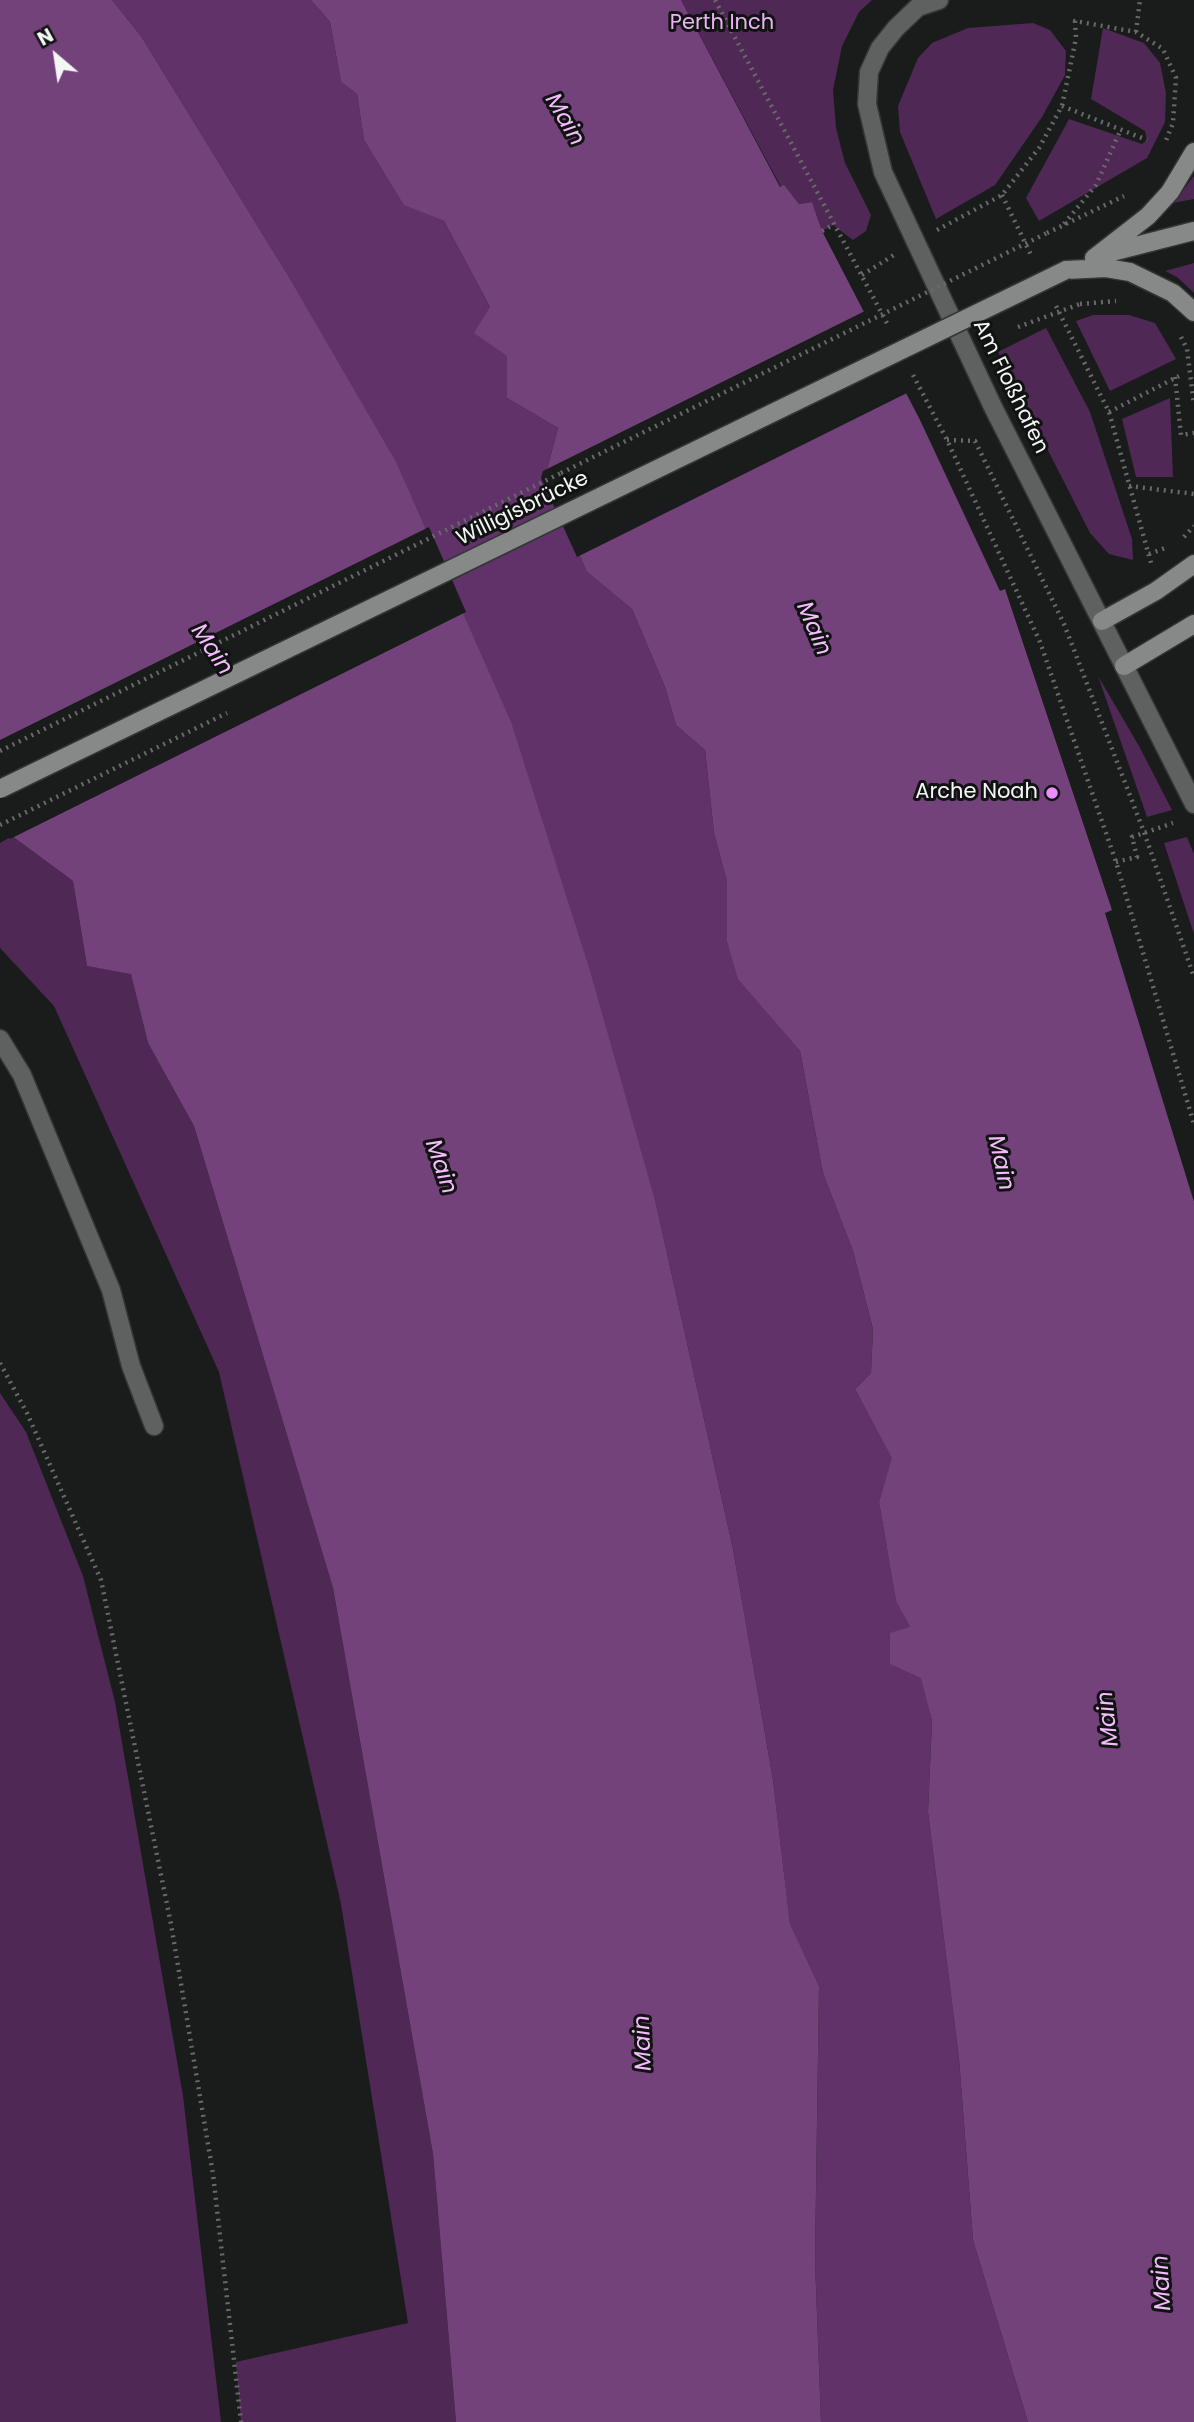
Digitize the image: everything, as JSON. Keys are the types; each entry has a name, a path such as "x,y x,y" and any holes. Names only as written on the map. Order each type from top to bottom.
{"main road":[{"path":"1094,258 1149,216 1170,192 1194,152"},
{"path":"1094,258 1194,231"},
{"name":"Willigisbrücke","path":"0,789 1094,258"},
{"path":"1066,270 1106,268 1130,272 1173,293 1194,313"},
{"path":"1102,621 1156,591 1194,564"},
{"path":"1124,666 1194,624"}],"street":[{"name":"Am Floßhafen","path":"939,0 918,7 896,28 880,48 869,72 867,104 883,172 993,407 1194,804"},
{"path":"0,1039 22,1075 111,1290 131,1366 154,1426"}],"path":[{"path":"715,0 892,334"},
{"path":"1136,32 1140,0"},
{"path":"862,275 915,241 1002,195 1039,148 1062,106 1076,38 1075,20 1136,32 1163,48 1176,78 1172,123 1160,154"},
{"path":"1062,106 1147,140"},
{"path":"1063,226 1096,185 1121,130"},
{"path":"0,751 1063,226 1125,195 1133,188"},
{"path":"822,231 833,225"},
{"path":"1080,304 1120,301"},
{"path":"1180,335 1187,349 1194,405"},
{"path":"911,369 947,440 1040,642 1116,862 1194,1124"},
{"path":"1149,554 1108,412 1177,376 1181,435 1194,433"},
{"path":"947,440 975,441 1065,624 1144,832 1194,977"},
{"path":"1129,486 1194,494"},
{"path":"0,825 63,795"},
{"path":"1116,862 1137,857 1132,837 1182,820"},
{"path":"0,1363 27,1413 101,1580 171,1924 209,2148 241,2422"}],"green space":[{"name":"Perth Inch","path":"681,0 872,0 859,12 842,46 833,90 836,128 845,163 871,215 866,231 853,240 833,225 822,231 812,202 799,204 784,186 781,187"},
{"path":"1033,23 1050,30 1066,51 1065,75 1042,117 995,185 936,219 900,132 898,106 918,58 932,43 968,28"},
{"path":"1103,28 1144,43 1160,63 1166,93 1165,122 1147,158 1039,221 1026,198 1069,119 1142,144 1147,140 1145,131 1091,99"},
{"path":"1194,176 1194,199 1173,203"},
{"path":"1194,263 1194,293 1177,277 1165,271"},
{"path":"1093,315 1129,315 1155,323 1176,359 1110,391 1076,321"},
{"path":"1046,328 1090,412 1132,539 1133,560 1109,554 1090,533 998,352"},
{"path":"1170,398 1173,477 1136,477 1122,419"},
{"path":"1098,676 1139,746 1172,810 1147,817"},
{"path":"12,836 73,881 87,966 131,973 148,1043 194,1126 333,1588 433,2154 456,2422 241,2422 236,2362 408,2323 341,1904 219,1372 54,1006 0,948 0,843"},
{"path":"1187,837 1194,854 1194,934 1164,843"},
{"path":"0,1393 26,1432 83,1576 115,1702 183,2096 221,2422 0,2422"}],"shaded area":[{"path":"112,0 311,0 330,22 341,82 357,94 364,140 404,204 444,221 490,307 507,356 507,398 558,428 545,477 587,572 632,609 665,687 676,725 705,750 714,833 727,882 727,942 739,979 800,1051 823,1173 853,1251 873,1329 871,1373 855,1389 893,1458 879,1502 896,1600 910,1627 932,1721 928,1812 959,2059 973,2240 1028,2422 821,2422 815,2260 819,1986 790,1925 773,1780 733,1549 656,1204 284,269 141,36"}],"water":[{"name":"Main","path":"0,0 112,0 141,36 284,269 396,462 511,722 590,971 656,1204 733,1549 773,1780 790,1924 819,1986 815,2260 821,2422 456,2422 433,2154 333,1588 194,1126 148,1043 131,974 87,966 73,881 12,836 0,817"},
{"name":"Main","path":"311,0 681,0 780,187 784,185 799,204 812,202 822,231 920,420 1000,591 1005,589 1112,910 1105,913 1194,1202 1194,2422 1028,2422 973,2240 959,2059 928,1812 932,1721 921,1678 890,1664 890,1633 910,1627 896,1601 879,1502 892,1458 855,1389 871,1373 873,1329 853,1251 823,1173 800,1051 738,979 727,942 727,882 714,833 705,750 676,725 665,687 632,609 587,572 545,477 558,428 507,398 507,356 474,333 490,307 444,221 404,205 364,140 357,94 341,82 330,22"}],"pier":[{"path":"867,310 909,392 577,557 541,478 543,471"},
{"path":"429,527 466,612 10,839 0,824 0,740"}],"place":[{"name":"Arche Noah","path":"1052,793"}]}
